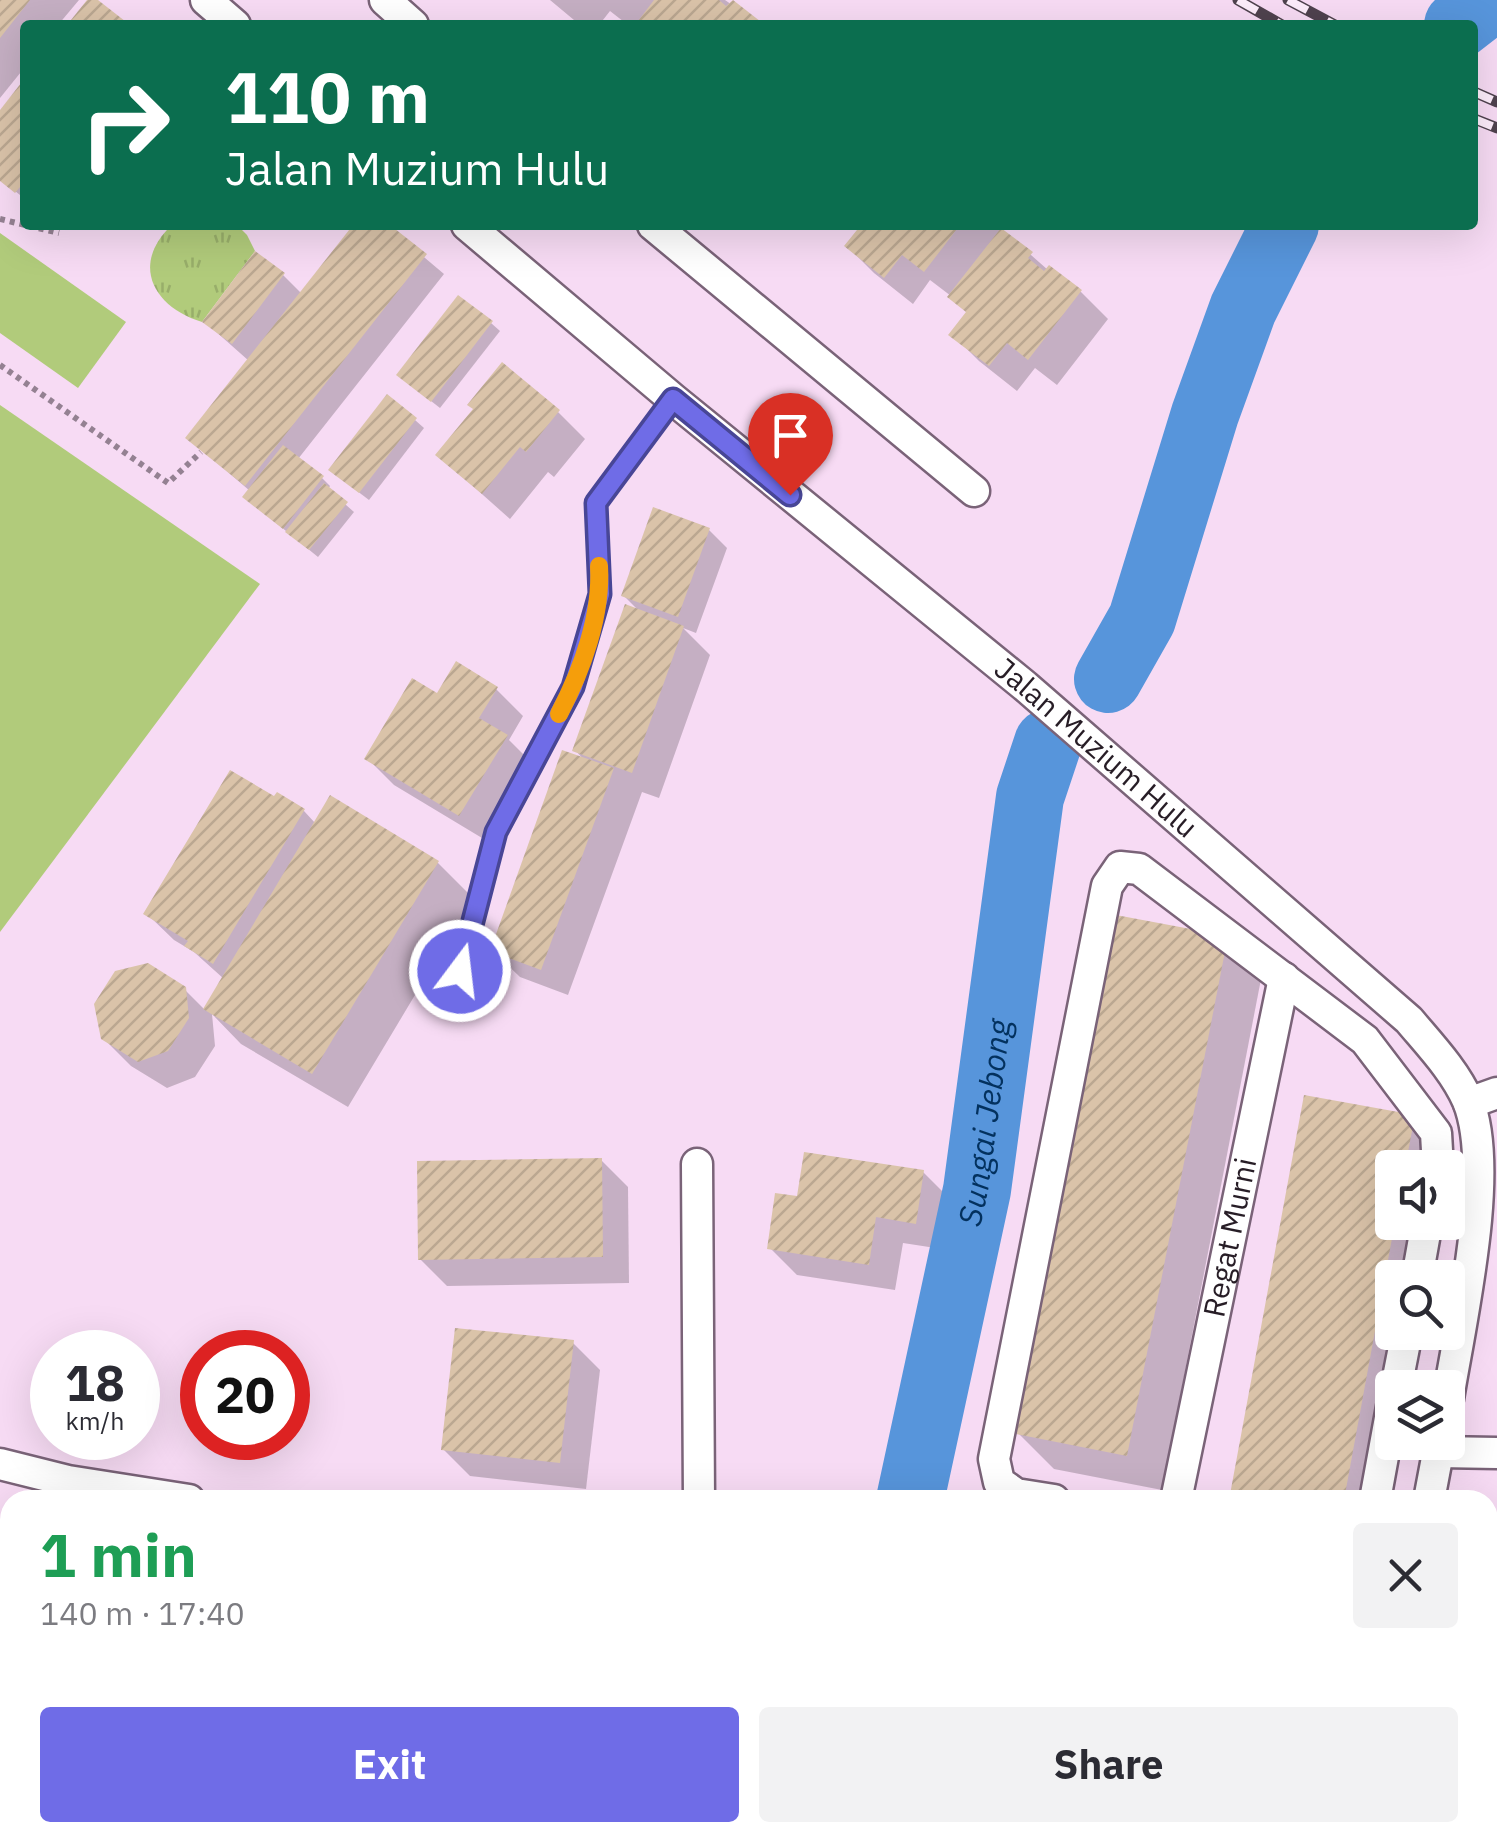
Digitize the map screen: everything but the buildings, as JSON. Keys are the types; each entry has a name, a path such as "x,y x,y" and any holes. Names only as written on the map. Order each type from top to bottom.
{"street":[{"path":"206,0 229,20"},
{"path":"385,0 407,20"},
{"name":"Jalan Muzium Hulu","path":"473,230 1025,686 1410,1020 1446,1065 1483,1098 1473,1246 1453,1370"},
{"path":"659,230 974,491"},
{"path":"1010,1490 999,1482 994,1459 1107,886 1120,867 1138,868 1365,1040 1436,1133 1437,1150"},
{"name":"Regat Murni","path":"1178,1490 1284,978"},
{"path":"698,1164 699,1490"},
{"path":"1465,1450 1497,1453"},
{"path":"1377,1490 1382,1460"},
{"path":"1431,1490 1437,1460"},
{"path":"0,1464 125,1490"}],"lane":[{"path":"460,971 496,832 573,687 600,594 596,503 673,399"}],"path":[{"path":"46,230 59,233"},
{"path":"0,365 168,483 201,452"}],"green space":[{"path":"168,230 242,230 255,251 202,322 171,306 153,282 152,254"},
{"path":"0,233 126,322 78,388 0,333"},
{"path":"0,405 260,584 0,932"}],"waterway":[{"name":"Sungai Jebong","path":"1464,20 1490,0"},
{"name":"Sungai Jebong","path":"1108,679 1142,619 1205,414 1243,309 1282,230"},
{"name":"Sungai Jebong","path":"912,1490 977,1190 1030,797 1048,743"}],"railway":[{"path":"1238,0 1273,20"},
{"path":"1288,0 1326,20"},
{"path":"1478,94 1497,102"},
{"path":"1478,120 1497,128"}],"slow traffic":[{"path":"559,714 573,687 600,594 599,566"}],"route":[{"path":"460,971 496,832 573,687 600,594 596,503 673,399 790,495"}]}
